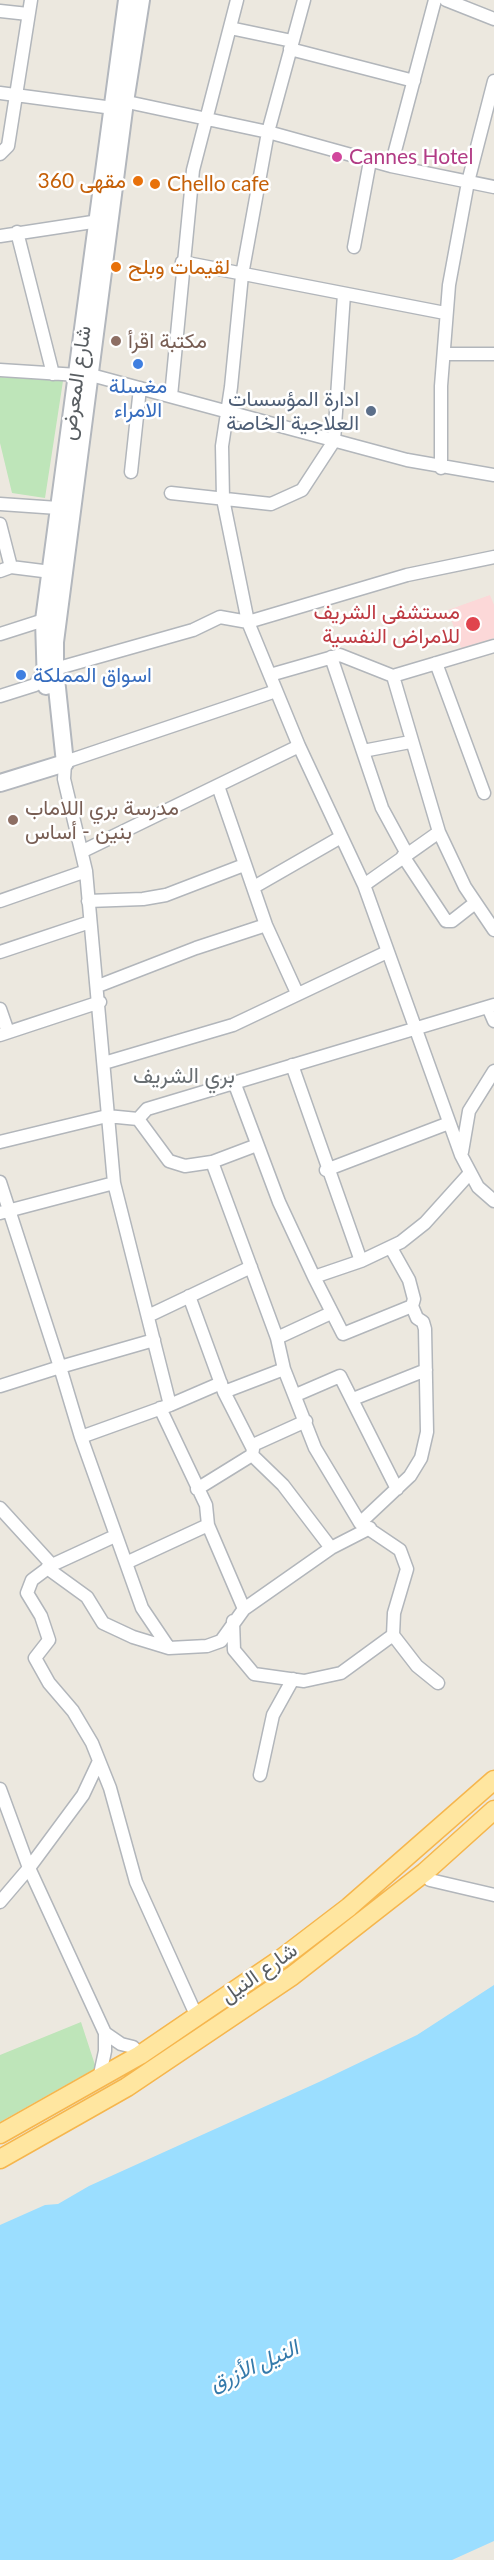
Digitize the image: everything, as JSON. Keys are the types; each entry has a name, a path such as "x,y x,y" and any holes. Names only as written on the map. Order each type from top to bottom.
{"main road":[{"name":"شارع المعرض","path":"62,767 44,620 58,508 83,383 117,103 127,0"},
{"name":"شارع المعرض","path":"49,671 57,630 99,221 117,103 141,0"},
{"path":"0,783 62,767"},
{"name":"شارع النيل","path":"0,2134 140,2055 197,2017 349,1907 494,1780"},
{"path":"470,1803 488,1815"},
{"name":"شارع النيل","path":"0,2158 127,2087 203,2038 309,1963 425,1872 488,1815"}],"street":[{"path":"0,153 8,146 31,0"},
{"path":"171,396 182,262 193,170 237,0"},
{"path":"304,0 268,132 242,274 228,412 222,446 224,499 248,622 299,746 364,885 461,1155 478,1187 494,1201"},
{"path":"391,166 435,0"},
{"path":"446,0 494,19"},
{"path":"0,11 28,14"},
{"path":"230,28 414,81"},
{"path":"441,468 443,425 441,386 445,354 445,313 468,182 494,81"},
{"path":"0,93 117,103 206,119 268,132 391,166 494,187"},
{"path":"354,246 370,161"},
{"path":"0,236 99,221"},
{"path":"17,232 53,374"},
{"path":"182,262 445,313"},
{"path":"171,493 271,504 302,490 334,441 344,294"},
{"path":"445,354 494,354"},
{"path":"0,370 53,374 83,383 140,388 441,468 494,476"},
{"path":"131,472 140,388"},
{"path":"0,504 58,508"},
{"path":"0,524 5,569 51,572"},
{"path":"0,696 35,685 49,671 193,630 220,617 248,622 407,575 494,557"},
{"path":"0,634 44,620"},
{"path":"270,675 340,655 393,676 494,646"},
{"path":"331,657 382,808 405,855 446,921 452,921 475,903"},
{"path":"436,663 484,793"},
{"path":"393,676 410,742 439,832 475,903 494,930"},
{"path":"244,1609 208,1525 206,1505 197,1489 165,1407 154,1340 114,1183 87,871 62,767 276,691"},
{"path":"363,752 410,742"},
{"path":"83,851 299,746"},
{"path":"218,786 266,925 297,993"},
{"path":"364,885 439,832"},
{"path":"254,887 341,837"},
{"path":"88,901 143,899 166,895 244,865"},
{"path":"0,901 87,871"},
{"path":"0,952 90,922"},
{"path":"98,986 196,948 266,925"},
{"path":"104,1063 233,1025 387,952"},
{"path":"0,1009 4,1034 100,1002"},
{"path":"138,1119 147,1109 491,1006 494,1021"},
{"path":"292,1065 326,1170 361,1261"},
{"path":"461,1155 469,1111 494,1071"},
{"path":"234,1082 279,1202 341,1333 345,1335 412,1306"},
{"path":"0,1142 107,1116 138,1119 169,1161 185,1166 212,1162 257,1145"},
{"path":"326,1170 449,1123"},
{"path":"212,1162 277,1338 284,1370 296,1395 315,1448 365,1525 400,1550 407,1569 394,1613 393,1635 417,1666 438,1683"},
{"path":"314,1278 391,1248 425,1223 470,1173"},
{"path":"0,1182 5,1211 60,1367 81,1437 116,1536 128,1562 142,1608 169,1648"},
{"path":"5,1211 114,1183"},
{"path":"0,1508 49,1567 87,1597 104,1623 134,1638 169,1648 215,1644 221,1641 233,1621 244,1609 365,1525 421,1458 425,1443 428,1406 423,1322 417,1318 412,1306 414,1299 409,1280 391,1248"},
{"path":"148,1316 251,1267"},
{"path":"189,1296 223,1388 252,1450 283,1485 331,1548"},
{"path":"277,1338 331,1312"},
{"path":"0,1386 154,1340"},
{"path":"81,1437 165,1407 284,1370"},
{"path":"352,1399 426,1370"},
{"path":"296,1395 340,1376 397,1489"},
{"path":"197,1489 252,1450 306,1421"},
{"path":"128,1562 208,1525"},
{"path":"116,1536 49,1567 32,1580 27,1593 41,1616 49,1640 35,1659 49,1683 83,1726 99,1761 110,1788 136,1882 197,2017"},
{"path":"233,1621 234,1650 254,1674 304,1682 341,1672 393,1635"},
{"path":"260,1774 273,1715 293,1679"},
{"path":"0,1902 29,1868 83,1795 99,1761"},
{"path":"0,1789 29,1868 105,2033 105,2051 99,2079"},
{"path":"425,1872 430,1880 494,1895"},
{"path":"105,2033 121,2044 133,2047 140,2055"}],"shaded area":[{"name":"مستشفى الشريف للامراض النفسية","path":"490,595 494,605 494,638 461,648 448,610"}],"green space":[{"path":"0,377 63,381 45,498 12,493 0,443"},
{"path":"81,2022 96,2068 0,2122 0,2055"}],"water":[{"name":"النيل الأزرق","path":"494,1985 494,2541 452,2560 0,2560 0,2225 45,2205 58,2204 89,2186 417,2035"}],"place":[{"name":"Cannes Hotel","path":"337,157"},
{"name":"مقهى 360","path":"138,181"},
{"name":"Chello cafe","path":"155,184"},
{"name":"لقيمات وبلح","path":"116,267"},
{"name":"مكتبة اقرأ","path":"116,341"},
{"name":"مغسلة الامراء","path":"138,364"},
{"name":"ادارة المؤسسات العلاجية الخاصة","path":"371,411"},
{"name":"مستشفى الشريف للامراض النفسية","path":"473,624"},
{"name":"اسواق المملكة","path":"21,675"},
{"name":"مدرسة بري اللاماب بنين - أساس","path":"13,820"}],"district":[{"name":"بري الشريف","path":"184,1076"}]}
